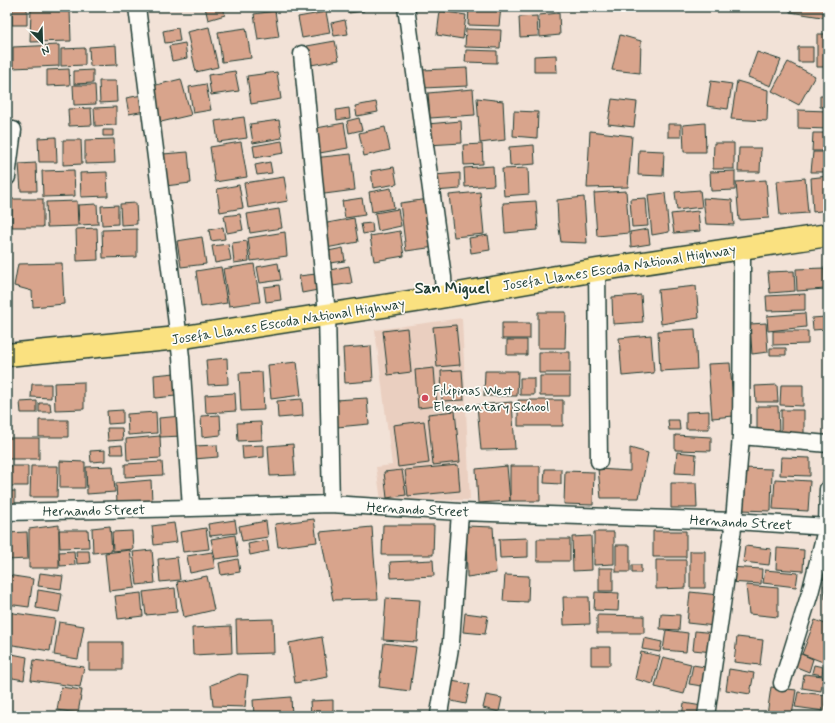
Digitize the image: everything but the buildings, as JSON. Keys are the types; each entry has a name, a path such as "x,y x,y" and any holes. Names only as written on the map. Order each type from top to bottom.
{"main road":[{"name":"Josefa Llanes Escoda National Highway","path":"7,355 178,338 597,270 828,235"}],"street":[{"path":"137,7 178,338 191,508"},
{"path":"406,7 442,269 444,296"},
{"path":"302,54 327,314 331,504"},
{"path":"7,176 13,130"},
{"path":"706,716 734,521 741,436 742,248"},
{"path":"597,270 599,461"},
{"path":"741,436 828,444"},
{"path":"782,683 810,593 827,527 828,489"},
{"name":"Hernando Street","path":"7,512 331,504 460,512 734,521 827,527"},
{"path":"439,714 451,642 460,512"}],"shaded area":[{"name":"Filipinas West Elementary School","path":"462,318 470,500 381,500 376,467 392,465 375,330"}],"place":[{"name":"Filipinas West Elementary School","path":"425,398"}],"district":[{"name":"San Miguel","path":"452,287"}]}
